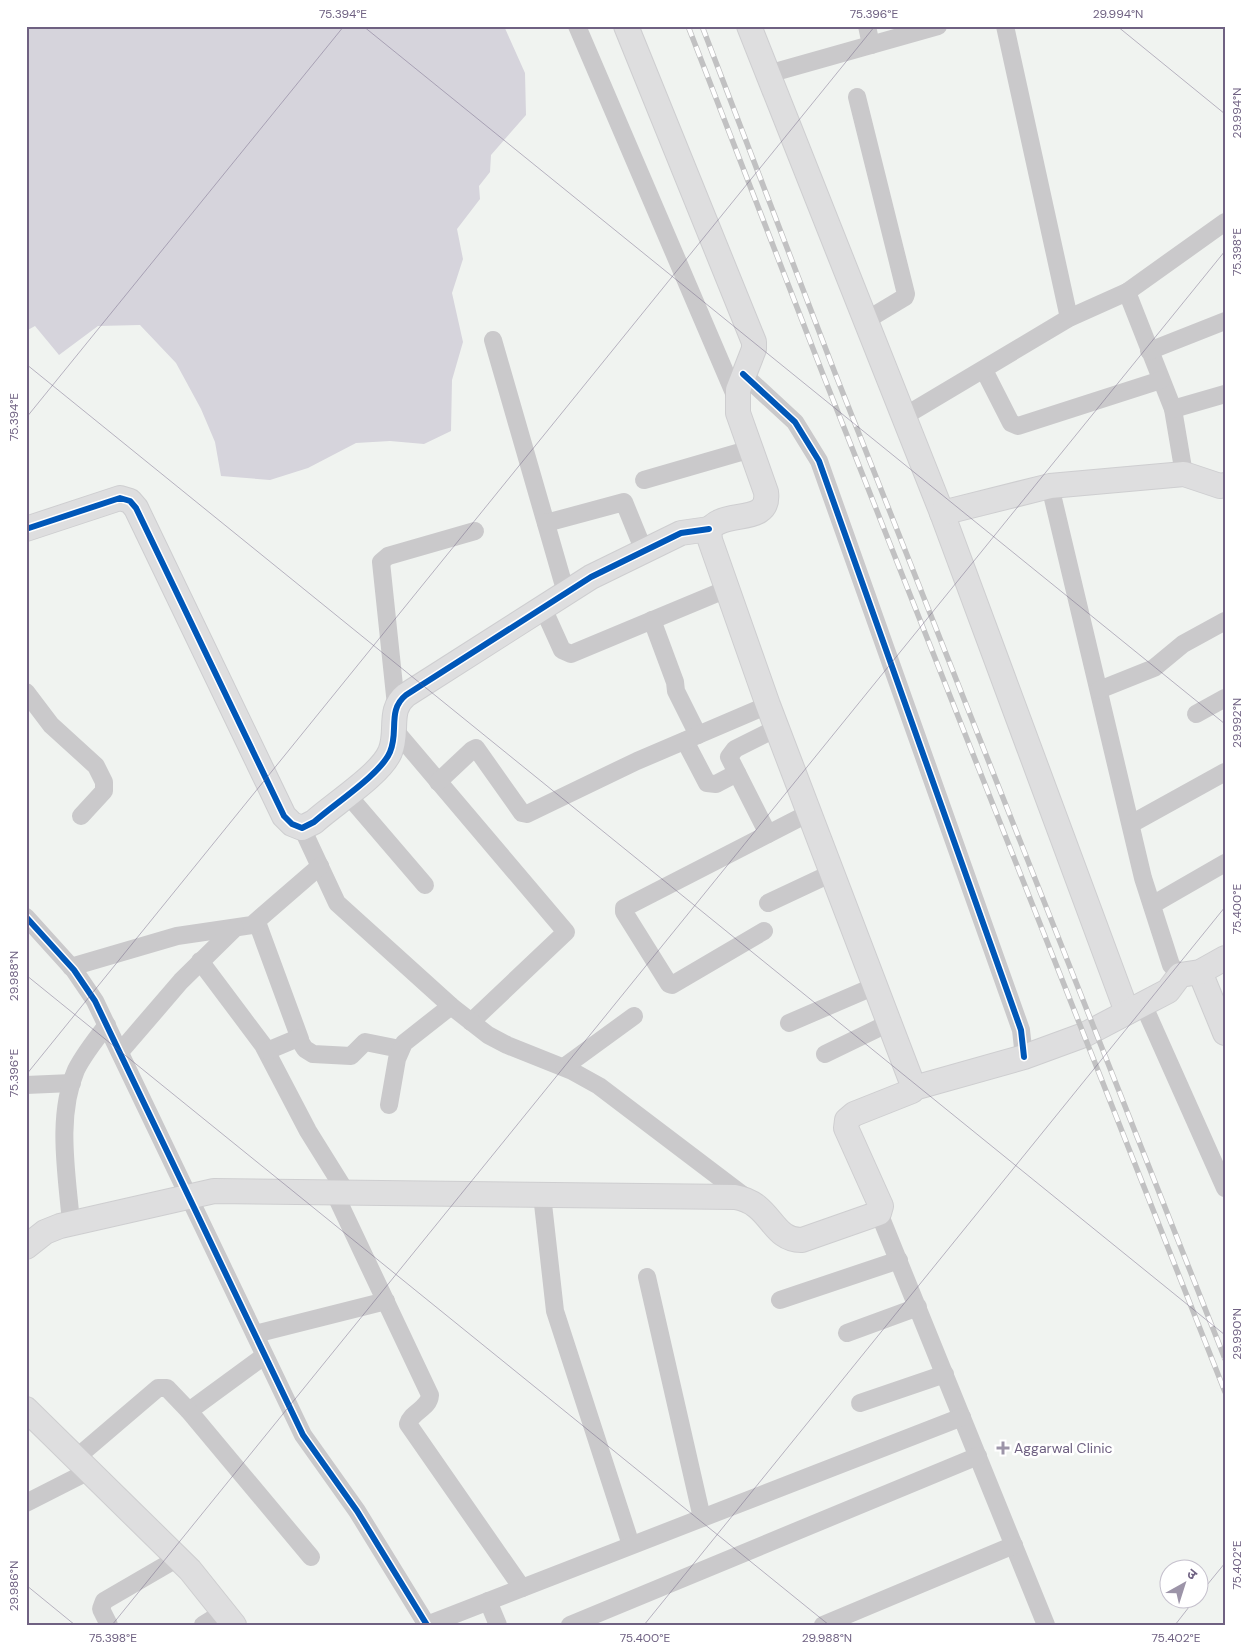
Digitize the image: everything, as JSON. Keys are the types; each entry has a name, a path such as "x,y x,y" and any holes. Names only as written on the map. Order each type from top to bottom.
{"main road":[{"path":"26,529 120,498 130,501 136,508 284,816 292,824 302,828 314,822 387,759 393,742 396,705 406,695 591,577 681,533 709,529 719,522 757,513 764,508 767,501 766,492 738,413 737,400 742,374 754,349 754,342 626,26"},
{"path":"749,26 942,512 1135,1008"},
{"path":"942,512 1050,486 1184,474 1225,486"},
{"path":"709,529 710,540 768,705 914,1088"},
{"path":"26,1247 45,1232 71,1223 214,1191 736,1197 749,1199 759,1206 783,1236 793,1240 802,1240 880,1213 881,1206 846,1128 847,1120 854,1114 912,1091 914,1088 1024,1057 1084,1035 1168,991 1190,974 1225,958"},
{"path":"1190,974 1225,1033"},
{"path":"26,1409 178,1558 229,1618"}],"street":[{"path":"577,26 737,400"},
{"path":"867,26 871,45"},
{"path":"768,74 938,26"},
{"path":"1005,26 1069,318"},
{"path":"857,97 906,294 903,299 865,320"},
{"path":"904,417 1069,318 1127,292 1225,222"},
{"path":"1127,292 1149,351 1174,409 1184,474"},
{"path":"1149,351 1225,321"},
{"path":"493,340 566,593"},
{"path":"984,370 1011,423 1018,426 1161,380"},
{"path":"742,374 795,422 819,461 1020,1030 1024,1057"},
{"path":"1174,409 1225,394"},
{"path":"644,480 751,449"},
{"path":"1050,486 1152,905 1170,965 1190,974"},
{"path":"546,523 622,501 626,504 644,551"},
{"path":"396,705 381,562 388,556 475,532"},
{"path":"543,608 562,650 568,654 727,590"},
{"path":"652,620 675,682 691,738 707,783 716,784 737,773"},
{"path":"1100,690 1154,668 1183,644 1225,621"},
{"path":"26,692 51,725 96,766 102,774 104,791 81,816"},
{"path":"1196,714 1225,698"},
{"path":"438,782 476,748 525,815 691,738 768,705"},
{"path":"393,728 566,932 470,1022"},
{"path":"768,834 729,757 735,749 777,728"},
{"path":"1131,824 1225,772"},
{"path":"347,794 425,885"},
{"path":"764,931 672,985 669,984 624,912 627,905 809,812"},
{"path":"302,828 332,894 343,910 470,1022 507,1045 564,1067 611,1094 749,1199"},
{"path":"1152,905 1225,863"},
{"path":"71,967 171,938 235,928 257,922 320,866"},
{"path":"768,903 832,873"},
{"path":"26,917 71,967 90,992 190,1196 303,1435 357,1511 427,1625 962,1417"},
{"path":"257,922 305,1049 313,1054 351,1056 361,1044 369,1042 400,1049"},
{"path":"120,1052 200,961 235,928"},
{"path":"200,961 267,1051 340,1192 386,1301 430,1396 428,1404 410,1418 408,1424 522,1588"},
{"path":"789,1023 875,986"},
{"path":"388,1105 400,1049 417,1031 451,1006"},
{"path":"1135,1008 1225,1188"},
{"path":"564,1067 634,1016"},
{"path":"825,1054 889,1023"},
{"path":"71,1223 65,1135 72,1082 87,1052 107,1025"},
{"path":"267,1051 295,1039 300,1039"},
{"path":"26,1086 72,1082"},
{"path":"542,1194 556,1311 631,1545"},
{"path":"880,1213 1046,1625"},
{"path":"780,1300 899,1260"},
{"path":"647,1277 702,1518"},
{"path":"254,1334 386,1301"},
{"path":"847,1333 918,1307"},
{"path":"189,1410 264,1356"},
{"path":"860,1404 945,1374"},
{"path":"26,1503 82,1464 158,1388 167,1388 189,1410 310,1557"},
{"path":"570,1625 978,1456"},
{"path":"823,1625 1014,1545"},
{"path":"108,1625 102,1610 104,1601 178,1558"},
{"path":"488,1601 498,1625"},
{"path":"203,1625 229,1618"}],"shaded area":[{"path":"26,26 504,26 525,73 526,115 491,155 490,172 479,186 480,199 457,229 463,259 452,293 463,342 452,380 451,431 424,444 390,441 356,443 308,468 270,480 221,476 215,442 201,409 176,363 140,325 98,326 59,355 35,326 26,331"}],"railway":[{"path":"688,26 824,377 1225,1392"},
{"path":"702,26 835,373 1225,1359"}],"cycle path":[{"path":"743,374 795,422 819,461 1021,1030 1024,1057"},
{"path":"26,529 120,498 130,501 136,508 284,816 292,824 302,828 314,822 356,789 385,761 390,752 394,737 397,707 406,695 591,577 681,533 709,529"},
{"path":"26,917 74,970 95,1001 303,1435 357,1511 427,1625"}],"place":[{"name":"Aggarwal Clinic","path":"1003,1448"}]}
